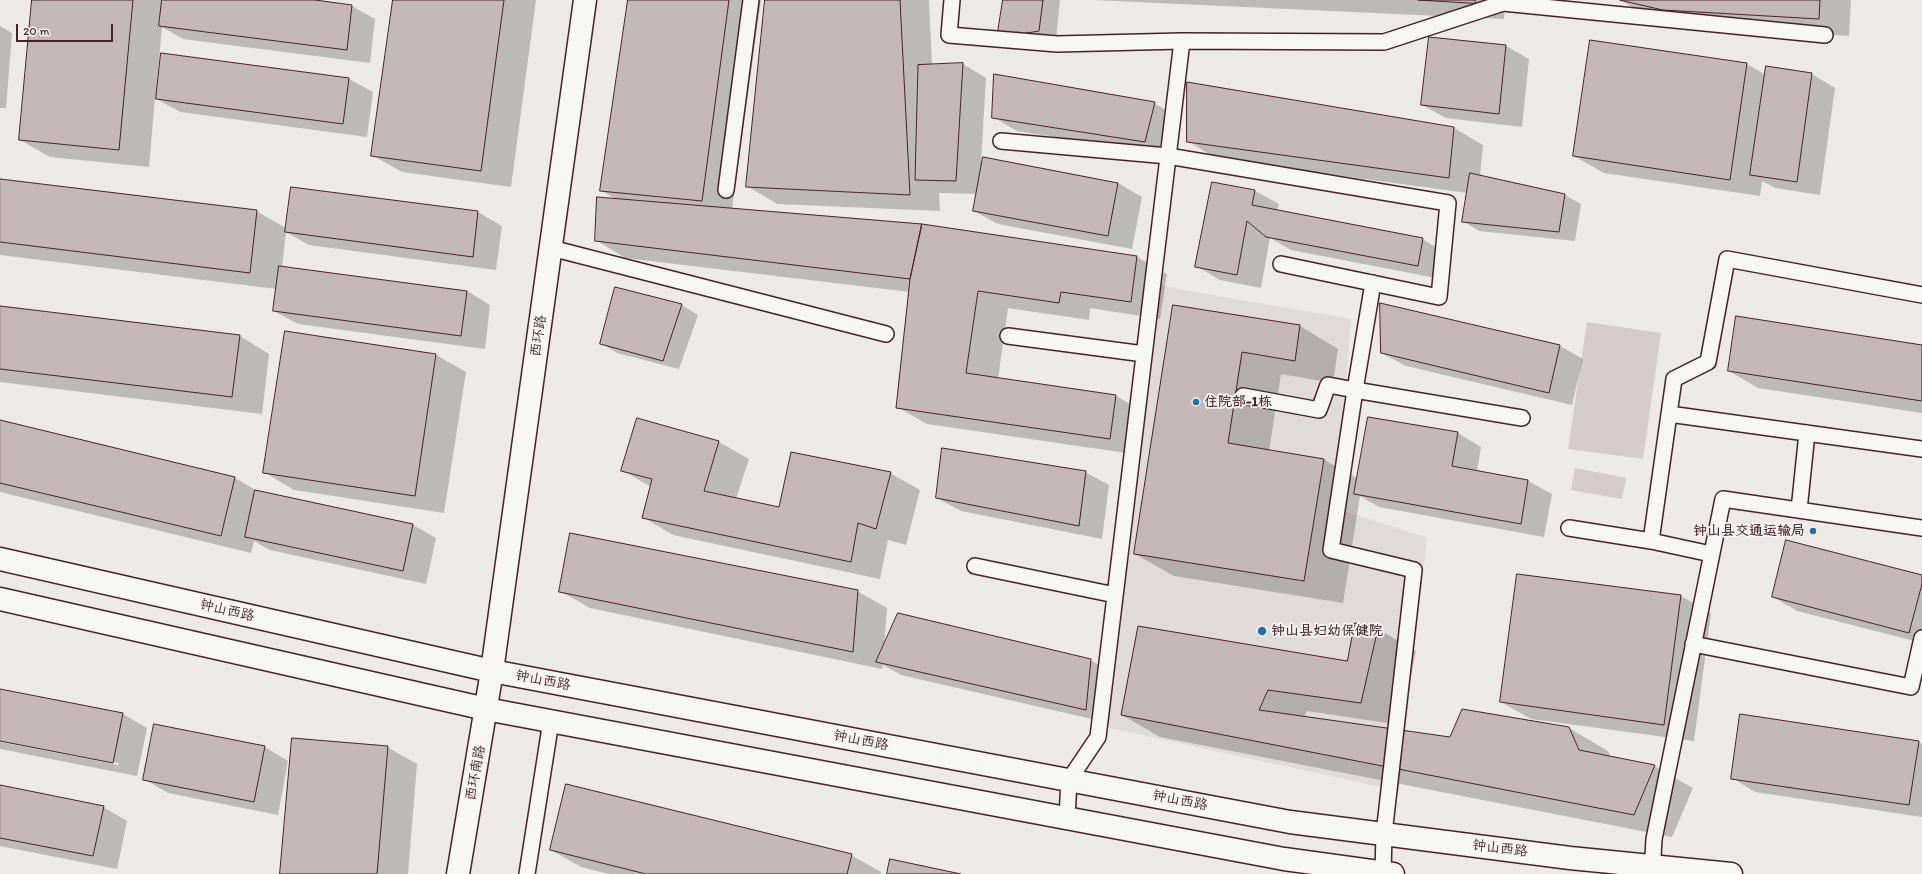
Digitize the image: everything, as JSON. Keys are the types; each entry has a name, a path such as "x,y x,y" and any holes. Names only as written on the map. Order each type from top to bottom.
{"main road":[{"name":"西环路","path":"492,671 585,0"},
{"name":"钟山西路","path":"0,560 492,671 1290,822 1652,870 1731,874"},
{"path":"0,599 486,709 1284,860 1388,873"},
{"name":"西环南路","path":"458,874 492,671"}],"lane":[{"path":"726,190 752,0"},
{"path":"952,0 949,35 1057,44 1182,41 1384,42 1503,1 1825,34"},
{"path":"1067,818 1069,780 1098,737 1182,41"},
{"path":"1001,140 1168,156 1448,203 1439,296 1373,284 1282,264"},
{"path":"551,248 886,334"},
{"path":"1651,541 1674,379 1708,362 1727,259 1922,295"},
{"path":"1373,284 1355,390 1331,550 1414,570 1384,834 1388,873"},
{"path":"1008,336 1144,354"},
{"path":"1243,396 1319,410 1328,386 1522,418"},
{"path":"1669,414 1922,449"},
{"path":"1799,510 1807,433"},
{"path":"1652,870 1654,840 1723,499 1922,528"},
{"path":"1569,528 1651,541 1711,554"},
{"path":"975,566 1115,595"},
{"path":"1693,644 1911,687 1922,638"},
{"path":"527,874 551,721"}],"shaded area":[{"name":"钟山县妇幼保健院","path":"1161,285 1351,319 1335,508 1427,538 1399,791 1092,724"},
{"path":"1587,322 1661,333 1643,459 1568,449"},
{"path":"1575,468 1626,478 1622,499 1571,490"}],"building":[{"path":"32,0 133,0 119,150 19,140"},
{"path":"162,0 315,0 352,5 347,50 159,26"},
{"path":"393,0 504,0 481,171 371,156"},
{"path":"628,0 729,0 702,201 600,191"},
{"path":"765,0 900,0 910,195 746,187"},
{"path":"1003,0 1043,0 1039,31 997,38"},
{"path":"1418,0 1475,0 1475,3"},
{"path":"1620,0 1820,0 1819,19 1663,10"},
{"path":"1429,37 1506,45 1499,114 1421,105"},
{"path":"1590,40 1747,63 1730,180 1573,156"},
{"path":"161,53 349,78 343,124 156,99"},
{"path":"963,63 956,181 915,180 918,65"},
{"path":"1766,66 1812,73 1797,182 1750,175"},
{"path":"994,74 1155,102 1145,142 992,118"},
{"path":"1187,82 1454,127 1449,178 1187,142"},
{"path":"983,157 1118,183 1108,236 973,211"},
{"path":"1470,173 1565,194 1559,232 1462,222"},
{"path":"0,179 257,210 250,273 0,242"},
{"path":"1212,182 1255,190 1252,205 1423,238 1418,266 1266,237 1247,221 1237,275 1195,267"},
{"path":"291,187 478,211 473,257 285,232"},
{"path":"597,197 922,224 910,279 595,241"},
{"path":"922,224 1137,256 1131,302 1061,292 1059,303 978,291 966,373 1116,395 1110,439 896,408 910,279"},
{"path":"279,266 467,291 461,336 273,311"},
{"path":"615,287 682,304 663,361 600,344"},
{"path":"1380,303 1560,345 1549,393 1381,353"},
{"name":"住院部-1栋","path":"1173,305 1300,325 1295,361 1242,352 1228,443 1324,459 1304,581 1134,554"},
{"path":"0,306 240,335 232,397 0,369"},
{"path":"1736,316 1922,345 1922,401 1728,371"},
{"path":"285,331 436,354 415,496 263,473"},
{"path":"1368,417 1458,432 1452,466 1528,480 1521,524 1354,494"},
{"path":"637,418 719,441 704,491 779,507 791,452 891,472 876,529 858,523 851,562 642,518 652,479 621,471"},
{"path":"0,420 235,477 221,536 0,483"},
{"path":"942,448 1086,471 1079,526 936,498"},
{"path":"255,490 413,524 403,571 245,537"},
{"path":"570,533 858,590 853,652 559,592"},
{"path":"1786,540 1922,575 1922,584 1909,633 1772,597"},
{"path":"1517,574 1681,595 1664,725 1500,702"},
{"path":"898,613 1091,659 1086,710 876,662"},
{"path":"1355,623 1378,628 1361,703 1268,690 1259,710 1450,737 1462,709 1569,727 1579,750 1655,765 1634,815 1121,715 1138,626 1347,661"},
{"path":"0,689 123,713 113,763 0,741"},
{"path":"1740,714 1919,741 1909,805 1731,779"},
{"path":"154,724 265,746 254,802 143,780"},
{"path":"292,738 388,746 377,874 280,874"},
{"path":"566,784 852,854 847,874 646,874 550,850"},
{"path":"0,785 104,806 93,856 0,838"},
{"path":"890,859 961,874 887,874"}],"place":[{"name":"住院部-1栋","path":"1196,402"},
{"name":"钟山县交通运输局","path":"1813,531"},
{"name":"钟山县妇幼保健院","path":"1262,631"}]}
